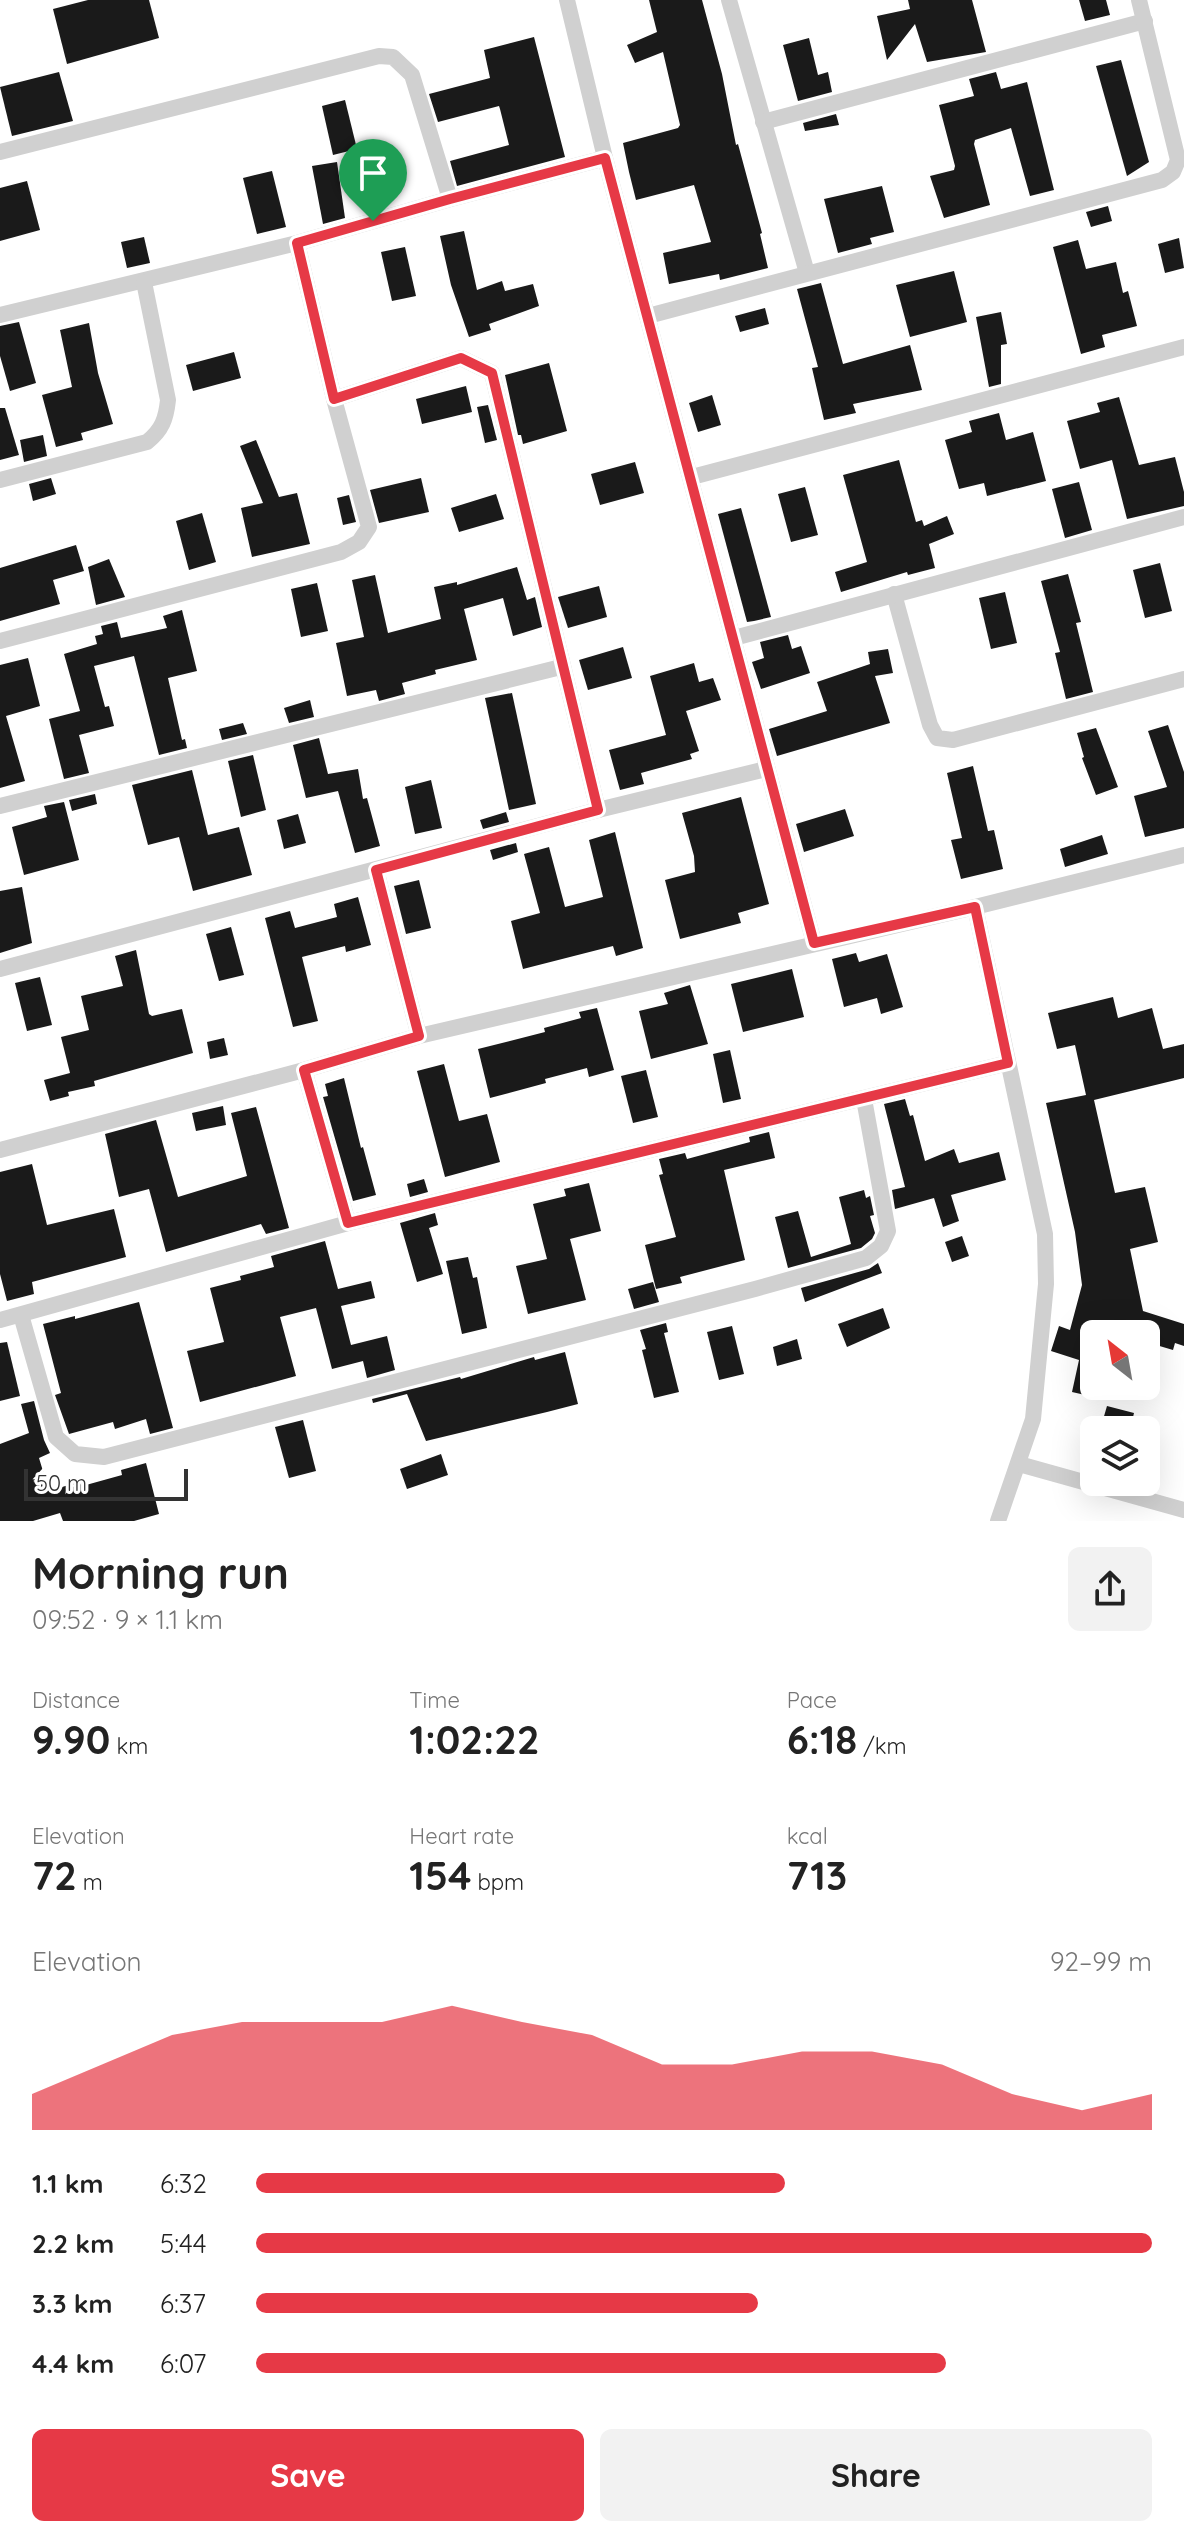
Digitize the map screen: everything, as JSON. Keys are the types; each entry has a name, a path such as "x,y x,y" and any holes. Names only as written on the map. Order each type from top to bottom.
{"street":[{"path":"567,0 605,158 814,943"},
{"path":"729,0 807,273"},
{"path":"648,316 1162,180 1173,172 1178,160 1139,0"},
{"path":"763,122 1145,21"},
{"path":"0,152 379,56 393,57 412,75 450,199"},
{"path":"0,315 297,243 605,158"},
{"path":"0,641 341,552 359,542 369,527 334,399 297,243"},
{"path":"0,480 147,442 157,434 166,419 168,400 144,282"},
{"path":"692,477 1184,347"},
{"path":"334,399 461,358 492,373 598,810"},
{"path":"734,638 1184,517"},
{"path":"894,594 930,725 937,738 953,740 1184,679"},
{"path":"0,806 561,667"},
{"path":"0,969 598,810 766,769"},
{"path":"0,1150 304,1070 419,1036 975,907 1184,855"},
{"path":"376,870 419,1036"},
{"path":"975,907 1045,1234 1046,1284 1033,1419 998,1521"},
{"path":"0,1320 348,1223 1008,1063"},
{"path":"304,1070 348,1223"},
{"path":"21,1315 56,1437 75,1454 104,1457 866,1258 881,1246 888,1231 864,1099"},
{"path":"1019,1464 1184,1510"}],"building":[{"path":"88,0 149,0 159,38 67,64 53,9"},
{"path":"649,0 702,0 722,74 736,145 762,233 768,268 720,280 719,274 669,284 663,253 711,242 694,185 636,200 623,143 680,125 663,52 635,63 627,45 657,32"},
{"path":"908,0 972,0 986,52 927,62 915,24 887,60 877,16 910,9"},
{"path":"1079,0 1106,0 1110,15 1085,21"},
{"path":"534,37 565,157 457,186 450,161 509,145 500,109 499,106 438,122 429,94 490,78 484,50"},
{"path":"809,38 818,75 828,72 832,92 798,101 783,45"},
{"path":"1121,60 1149,162 1127,176 1096,66"},
{"path":"59,72 73,121 12,136 0,87"},
{"path":"996,72 1001,89 1027,82 1054,190 1030,196 1011,128 975,140 990,205 944,218 930,176 954,170 955,166 939,105 974,96 969,79"},
{"path":"345,100 357,149 333,155 322,106"},
{"path":"836,114 839,125 805,131 803,123"},
{"path":"337,162 345,218 323,224 312,166"},
{"path":"272,171 286,227 257,234 243,178"},
{"path":"27,181 40,230 0,241 0,188"},
{"path":"882,186 894,232 870,238 872,244 838,253 824,199"},
{"path":"1108,206 1112,221 1091,227 1086,212"},
{"path":"464,231 477,290 502,281 505,291 533,284 539,306 489,324 491,330 469,337 451,285 440,236"},
{"path":"144,237 150,263 127,268 121,242"},
{"path":"1179,238 1184,268 1165,273 1158,244"},
{"path":"1078,240 1086,269 1116,262 1123,293 1128,291 1137,326 1102,335 1105,347 1081,354 1053,247"},
{"path":"405,247 416,296 392,301 381,252"},
{"path":"954,271 967,322 910,337 896,285"},
{"path":"821,283 843,364 910,345 922,390 853,404 856,413 824,420 812,368 818,367 797,289"},
{"path":"765,308 769,324 740,332 735,316"},
{"path":"1001,312 1007,344 1001,345 1001,384 989,387 976,317"},
{"path":"19,322 36,383 10,391 0,356 0,326"},
{"path":"89,323 98,373 113,424 81,433 83,440 56,447 42,395 72,387 60,330"},
{"path":"234,352 241,378 193,391 186,365"},
{"path":"549,363 567,431 523,444 521,435 518,435 505,375"},
{"path":"466,386 472,412 422,424 416,399"},
{"path":"712,395 721,425 698,432 689,403"},
{"path":"1119,397 1139,465 1175,457 1184,492 1184,506 1127,519 1112,460 1080,469 1067,421 1100,412 1097,403"},
{"path":"488,405 497,440 485,443 477,407"},
{"path":"0,408 5,408 19,455 0,460"},
{"path":"999,413 1006,440 1033,432 1046,481 987,496 984,483 959,489 945,440 972,432 969,421"},
{"path":"43,435 47,456 24,462 20,440"},
{"path":"256,440 279,497 297,493 310,544 252,557 241,508 263,503 240,446"},
{"path":"899,460 916,522 922,520 924,526 947,516 954,534 929,544 935,568 908,575 907,572 841,592 835,572 867,562 843,475"},
{"path":"635,462 644,493 600,505 591,474"},
{"path":"51,478 56,494 33,501 29,484"},
{"path":"421,478 429,512 379,523 370,490"},
{"path":"1079,482 1092,530 1065,538 1052,489"},
{"path":"805,487 818,535 791,542 778,494"},
{"path":"496,494 504,519 459,532 451,508"},
{"path":"349,495 356,522 343,525 337,498"},
{"path":"741,508 771,617 747,622 718,514"},
{"path":"202,513 216,562 189,570 176,521"},
{"path":"76,545 84,571 53,580 60,604 0,621 0,568"},
{"path":"109,559 125,597 96,605 88,567"},
{"path":"1160,563 1172,611 1145,618 1133,570"},
{"path":"517,567 527,600 535,597 542,627 513,636 503,598 464,609 477,660 435,670 436,674 402,683 405,694 379,701 376,690 347,696 336,643 364,637 352,580 375,575 388,633 441,619 434,587 457,582 457,585"},
{"path":"1068,574 1081,622 1076,623 1093,692 1066,699 1055,653 1060,652 1041,581"},
{"path":"317,583 328,631 301,637 291,589"},
{"path":"599,586 607,617 568,628 558,597"},
{"path":"1005,592 1017,643 991,649 979,598"},
{"path":"182,610 197,671 168,678 182,740 185,739 187,748 159,755 134,656 94,666 105,707 109,706 114,726 79,735 89,773 64,779 49,719 80,711 64,654 97,644 95,636 103,634 101,626 117,622 121,638 167,628 163,616"},
{"path":"788,635 792,649 801,646 810,673 761,689 752,662 764,658 760,642"},
{"path":"623,647 632,678 588,690 579,660"},
{"path":"888,649 893,673 875,676 890,723 777,756 769,729 827,711 817,682 870,664 868,652"},
{"path":"28,658 40,706 6,716 25,781 0,788 0,665"},
{"path":"694,663 699,682 713,678 721,700 686,711 699,751 690,754 692,759 641,773 644,784 620,790 609,750 666,735 650,676"},
{"path":"512,693 536,804 509,810 485,698"},
{"path":"310,700 314,717 289,723 284,708"},
{"path":"243,723 247,734 222,740 219,729"},
{"path":"1168,725 1184,772 1184,828 1145,837 1134,796 1167,787 1148,731"},
{"path":"1096,728 1118,787 1096,795 1082,758 1077,733"},
{"path":"319,738 328,774 358,769 363,799 367,798 380,846 355,853 338,791 306,798 293,745"},
{"path":"253,755 266,810 241,817 228,761"},
{"path":"973,766 988,831 994,830 1003,869 961,879 951,840 962,838 947,773"},
{"path":"192,770 208,835 239,827 252,875 193,891 179,837 148,845 132,785"},
{"path":"431,780 442,828 415,834 405,787"},
{"path":"95,794 97,804 72,811 69,800"},
{"path":"741,797 769,904 738,913 741,923 680,939 665,880 695,872 694,856 682,813"},
{"path":"64,802 79,860 24,875 12,827 47,817 44,806"},
{"path":"845,809 854,836 804,852 796,824"},
{"path":"506,812 509,822 483,829 480,820"},
{"path":"298,814 306,843 284,849 277,820"},
{"path":"615,832 643,948 616,956 613,946 523,969 511,921 540,913 524,854 549,847 565,907 603,897 589,840"},
{"path":"1102,835 1108,854 1065,867 1060,849"},
{"path":"516,843 518,852 493,860 490,850"},
{"path":"419,880 431,928 406,934 394,886"},
{"path":"22,887 32,943 0,953 0,891"},
{"path":"358,897 371,945 346,952 345,946 302,957 318,1021 293,1027 265,918 290,911 295,928 337,917 334,904"},
{"path":"231,927 244,975 219,981 206,934"},
{"path":"136,950 149,1014 152,1016 182,1009 193,1053 94,1081 95,1086 68,1092 69,1096 50,1101 44,1080 70,1073 61,1037 89,1030 81,996 123,986 115,956"},
{"path":"856,953 859,962 887,954 903,1007 881,1014 877,998 844,1007 832,959"},
{"path":"792,969 804,1017 743,1032 731,984"},
{"path":"40,977 52,1025 27,1031 15,983"},
{"path":"690,985 708,1044 651,1059 639,1011 668,1004 664,993"},
{"path":"1113,997 1118,1018 1152,1008 1163,1049 1184,1044 1184,1078 1094,1100 1115,1193 1145,1187 1158,1242 1130,1249 1143,1311 1184,1324 1184,1346 1175,1343 1173,1350 1160,1346 1160,1320 1080,1320 1080,1394 1072,1392 1079,1360 1051,1351 1059,1326 1070,1330 1082,1285 1075,1232 1046,1103 1086,1095 1075,1045 1057,1049 1048,1013"},
{"path":"597,1008 614,1070 589,1077 587,1068 490,1098 478,1049 545,1032 544,1028 581,1018 579,1012"},
{"path":"224,1038 228,1055 210,1059 207,1042"},
{"path":"730,1050 741,1099 723,1103 713,1054"},
{"path":"444,1064 459,1121 487,1114 500,1162 445,1177 417,1071"},
{"path":"646,1070 658,1117 633,1123 621,1076"},
{"path":"344,1078 376,1195 353,1201 323,1097 328,1096 325,1084"},
{"path":"905,1099 910,1116 913,1115 925,1161 954,1149 959,1163 999,1152 1006,1180 951,1195 959,1221 943,1227 934,1198 895,1209 892,1190 905,1187 884,1104"},
{"path":"223,1106 226,1125 196,1131 192,1113"},
{"path":"256,1107 289,1228 266,1234 261,1224 166,1252 149,1189 119,1197 105,1134 156,1120 178,1197 247,1176 231,1113"},
{"path":"769,1132 775,1158 724,1170 745,1260 680,1277 682,1283 656,1289 645,1245 676,1237 659,1175 663,1174 659,1159 685,1153 687,1159 750,1142 749,1137"},
{"path":"32,1164 47,1225 114,1209 126,1257 32,1282 34,1294 7,1301 0,1274 0,1172"},
{"path":"424,1179 428,1192 410,1197 407,1184"},
{"path":"589,1183 601,1231 570,1239 586,1300 528,1314 516,1266 547,1259 533,1204 566,1196 564,1189"},
{"path":"864,1190 866,1198 870,1196 874,1215 870,1216 875,1233 872,1239 861,1248 788,1268 775,1217 798,1211 811,1257 851,1244 839,1197"},
{"path":"435,1213 438,1225 429,1228 443,1274 417,1282 400,1223"},
{"path":"962,1236 969,1256 952,1262 945,1242"},
{"path":"325,1241 338,1289 371,1281 375,1298 341,1306 351,1345 387,1336 395,1370 367,1378 363,1361 332,1369 316,1308 280,1317 296,1376 200,1402 187,1351 224,1342 210,1288 274,1267 271,1256"},
{"path":"468,1257 473,1278 477,1277 487,1328 462,1334 446,1261"},
{"path":"878,1263 882,1273 805,1302 801,1288 869,1269"},
{"path":"653,1282 659,1302 634,1309 628,1289"},
{"path":"139,1302 173,1428 150,1434 146,1419 115,1429 113,1422 69,1434 55,1395 61,1393 43,1324"},
{"path":"883,1308 890,1328 847,1347 838,1324"},
{"path":"666,1323 668,1332 664,1333 679,1392 654,1398 640,1330"},
{"path":"732,1326 744,1374 719,1380 707,1332"},
{"path":"797,1339 802,1359 777,1366 773,1347"},
{"path":"7,1342 20,1396 0,1401 0,1343"},
{"path":"565,1352 578,1404 426,1441 407,1394 373,1403 372,1399 461,1379 534,1357 535,1360"},
{"path":"34,1401 50,1453 39,1458 49,1491 85,1480 86,1485 122,1475 121,1470 146,1463 159,1514 134,1521 63,1521 60,1513 33,1521 0,1521 0,1444 29,1433 21,1404"},
{"path":"1107,1406 1134,1413 1133,1416 1104,1416"},
{"path":"303,1420 316,1471 289,1478 275,1427"},
{"path":"441,1454 448,1475 407,1489 400,1469"}],"route":[{"path":"605,158 814,943 975,907 1008,1063 348,1223 304,1070 419,1036 376,870 598,810 492,373 461,358 334,399 297,243 373,221 605,158"}]}
